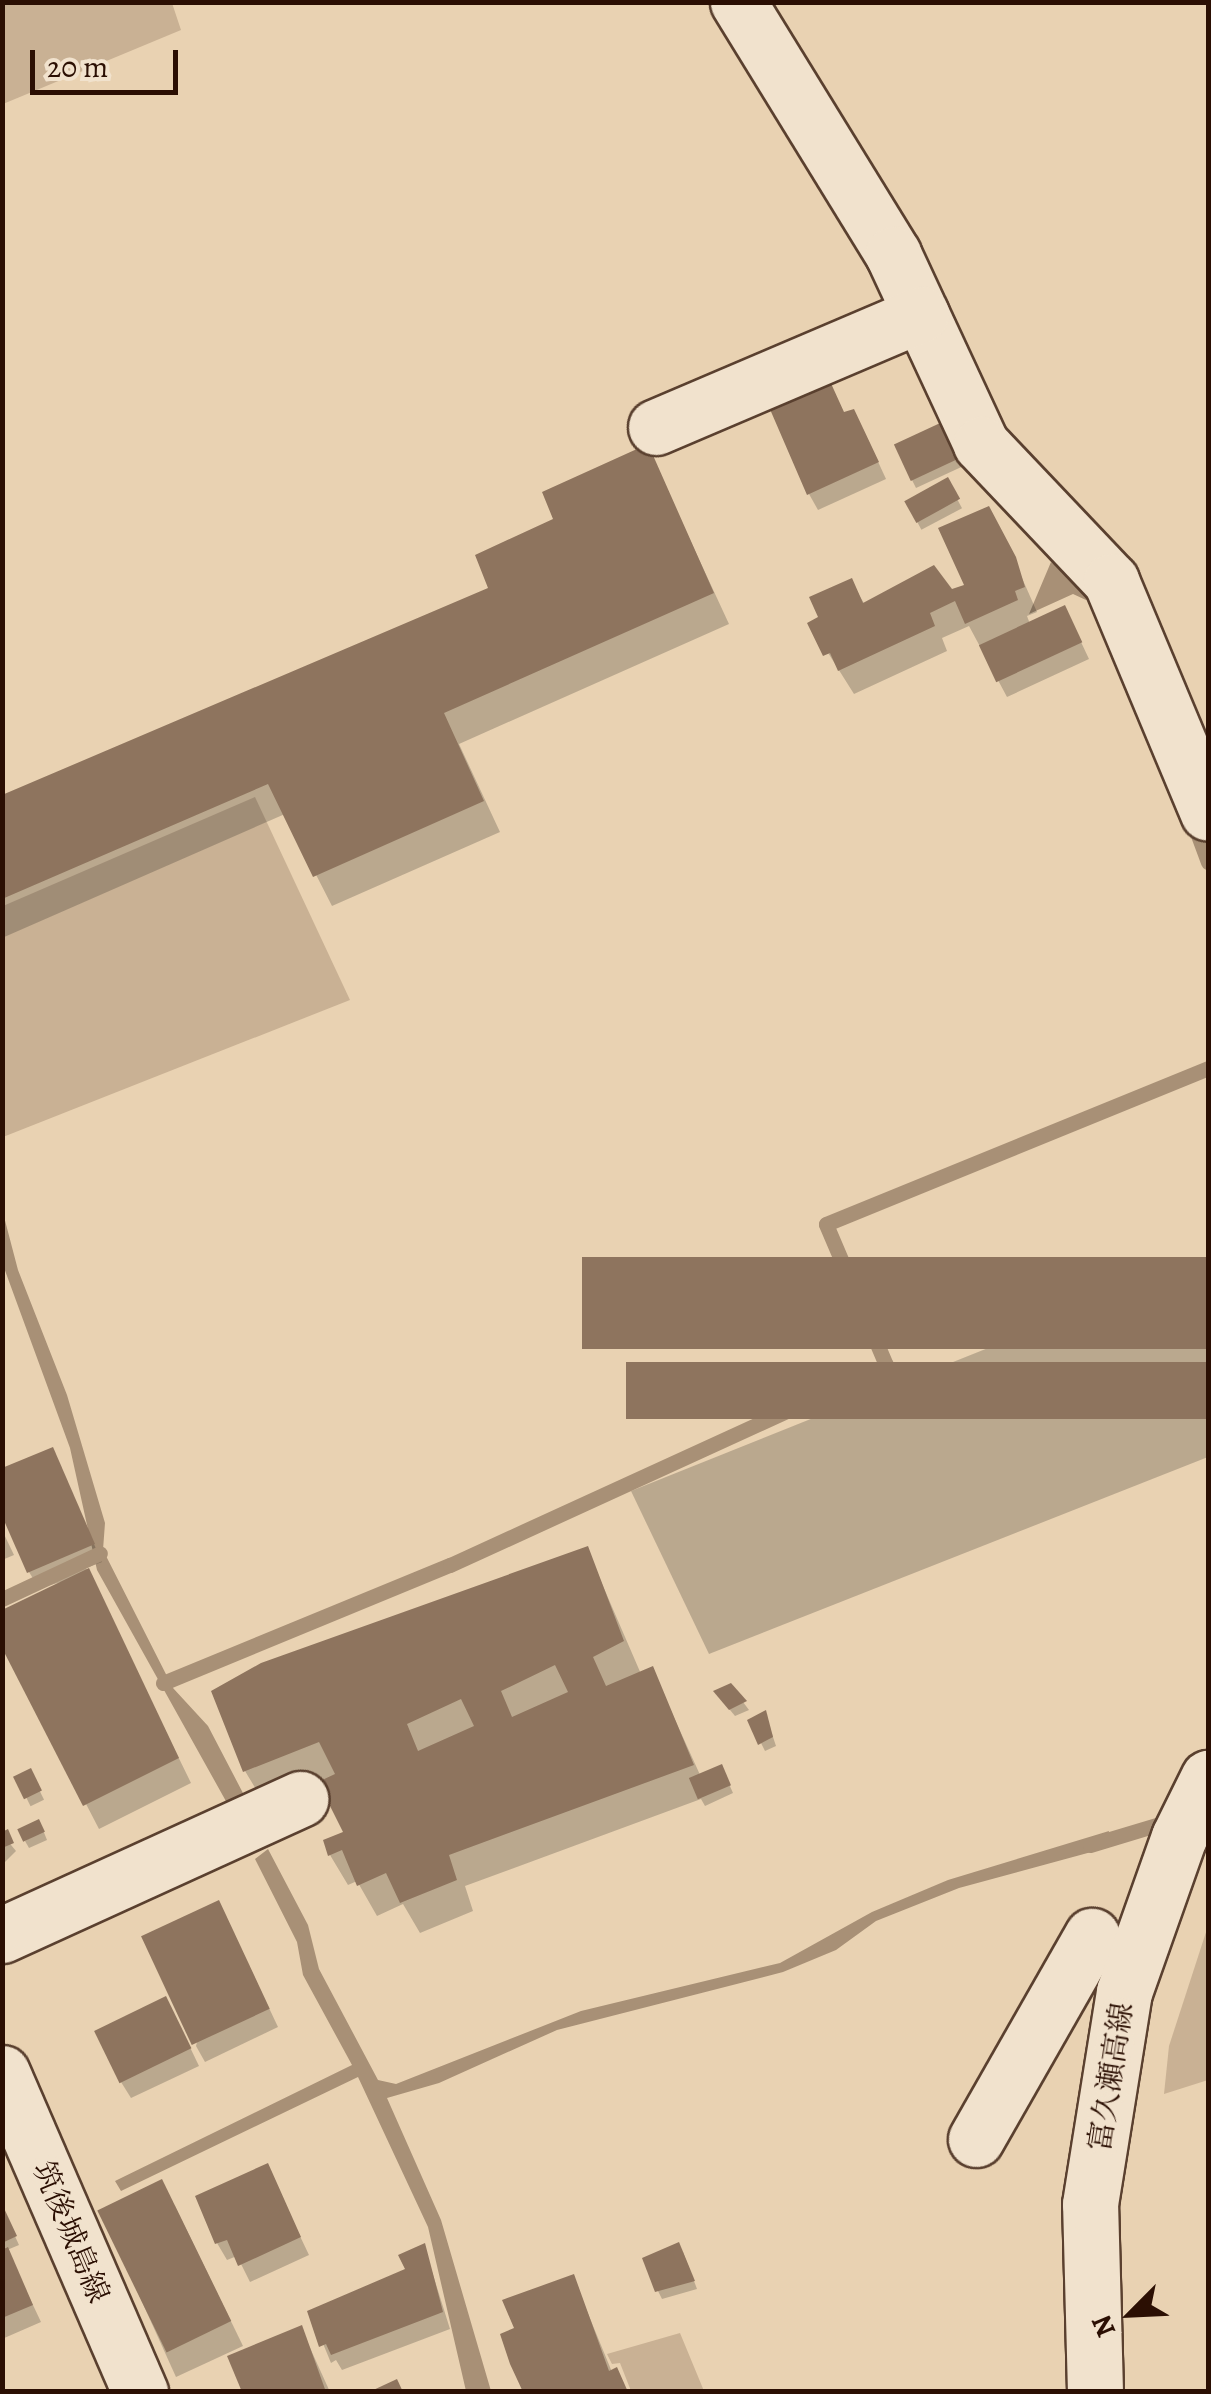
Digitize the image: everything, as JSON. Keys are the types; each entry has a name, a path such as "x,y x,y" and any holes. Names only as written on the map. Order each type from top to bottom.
{"street":[{"path":"738,2 894,254 982,444 1111,581 1208,813"},
{"path":"656,428 921,314"},
{"name":"富久瀬高線","path":"1096,2392 1090,2204 1124,1992 1179,1837 1208,1778"},
{"path":"2,1934 301,1798"},
{"path":"976,2139 1092,1936"},
{"name":"筑後城島線","path":"2,2072 140,2392"}],"shaded area":[{"path":"3,2 172,3 181,30 3,104"},
{"path":"1051,562 1090,591 1086,600 1073,594 1029,614"},
{"path":"255,797 350,1000 3,1137 3,906"},
{"path":"2,1209 18,1270 67,1395 105,1523 103,1550 173,1688 208,1726 244,1795 227,1803 97,1570 70,1448 3,1265"},
{"path":"1109,1831 1106,1848 959,1888 876,1921 836,1950 783,1972 557,2030 439,2083 387,2098 441,2220 491,2391 466,2391 428,2227 358,2077 121,2191 115,2181 352,2065 303,1975 297,1942 255,1859 268,1849 308,1925 319,1969 378,2080 396,2084 581,2011 780,1963 872,1912 948,1880"},
{"path":"1208,1926 1208,2080 1164,2094 1169,2046"},
{"path":"680,2333 704,2391 631,2391 620,2363 612,2364 607,2354"}],"building":[{"path":"829,379 844,412 854,409 879,462 807,495 769,407"},
{"path":"951,418 968,454 911,481 894,445"},
{"path":"648,444 714,593 444,713 484,801 313,877 268,784 2,899 2,795 488,588 475,555 553,519 542,492"},
{"path":"948,477 960,499 916,523 904,501"},
{"path":"989,506 1016,557 1025,587 1015,591 1018,600 965,624 955,601 930,613 935,626 838,671 830,653 823,656 807,623 818,617 809,597 852,578 863,603 934,565 952,589 964,585 938,528"},
{"path":"1065,605 1082,642 996,682 979,645"},
{"path":"582,1257 1208,1257 1208,1349 582,1349"},
{"path":"626,1362 1208,1362 1208,1419 626,1419"},
{"path":"53,1447 95,1544 27,1573 2,1516 2,1468"},
{"path":"588,1546 624,1641 593,1657 606,1686 653,1666 694,1765 449,1855 457,1880 400,1903 386,1873 357,1886 342,1850 328,1856 323,1840 343,1832 318,1782 335,1774 319,1742 243,1772 211,1691 261,1663","holes":["555,1665 568,1692 512,1717 501,1691","461,1699 474,1726 418,1751 407,1724"]},
{"path":"89,1568 179,1758 83,1806 2,1648 2,1610"},
{"path":"731,1683 747,1701 729,1710 713,1691"},
{"path":"766,1710 773,1737 758,1745 747,1720"},
{"path":"722,1764 731,1785 698,1799 689,1778"},
{"path":"31,1768 42,1790 24,1799 13,1777"},
{"path":"39,1819 45,1832 23,1842 17,1829"},
{"path":"8,1829 14,1843 2,1848 2,1832"},
{"path":"219,1900 270,2009 192,2045 141,1936"},
{"path":"166,1996 191,2048 120,2083 94,2031"},
{"path":"268,2163 301,2237 238,2266 227,2240 215,2244 195,2196"},
{"path":"162,2179 231,2321 167,2353 97,2211"},
{"path":"2,2204 17,2236 2,2243"},
{"path":"679,2242 695,2281 655,2292 642,2258"},
{"path":"425,2243 443,2312 331,2355 326,2344 319,2347 307,2311 405,2269 398,2255"},
{"path":"8,2247 33,2305 2,2318 2,2250"},
{"path":"574,2274 609,2371 617,2367 628,2392 523,2392 510,2364 500,2334 514,2328 502,2300"},
{"path":"302,2325 326,2392 242,2392 227,2356"},
{"path":"397,2379 403,2392 369,2392"}],"waterway":[{"path":"1192,819 1208,862"},
{"path":"163,1683 450,1565 886,1365 826,1224 1208,1068"},
{"path":"2,1599 100,1553"},
{"path":"1090,1845 1173,1820"}]}
